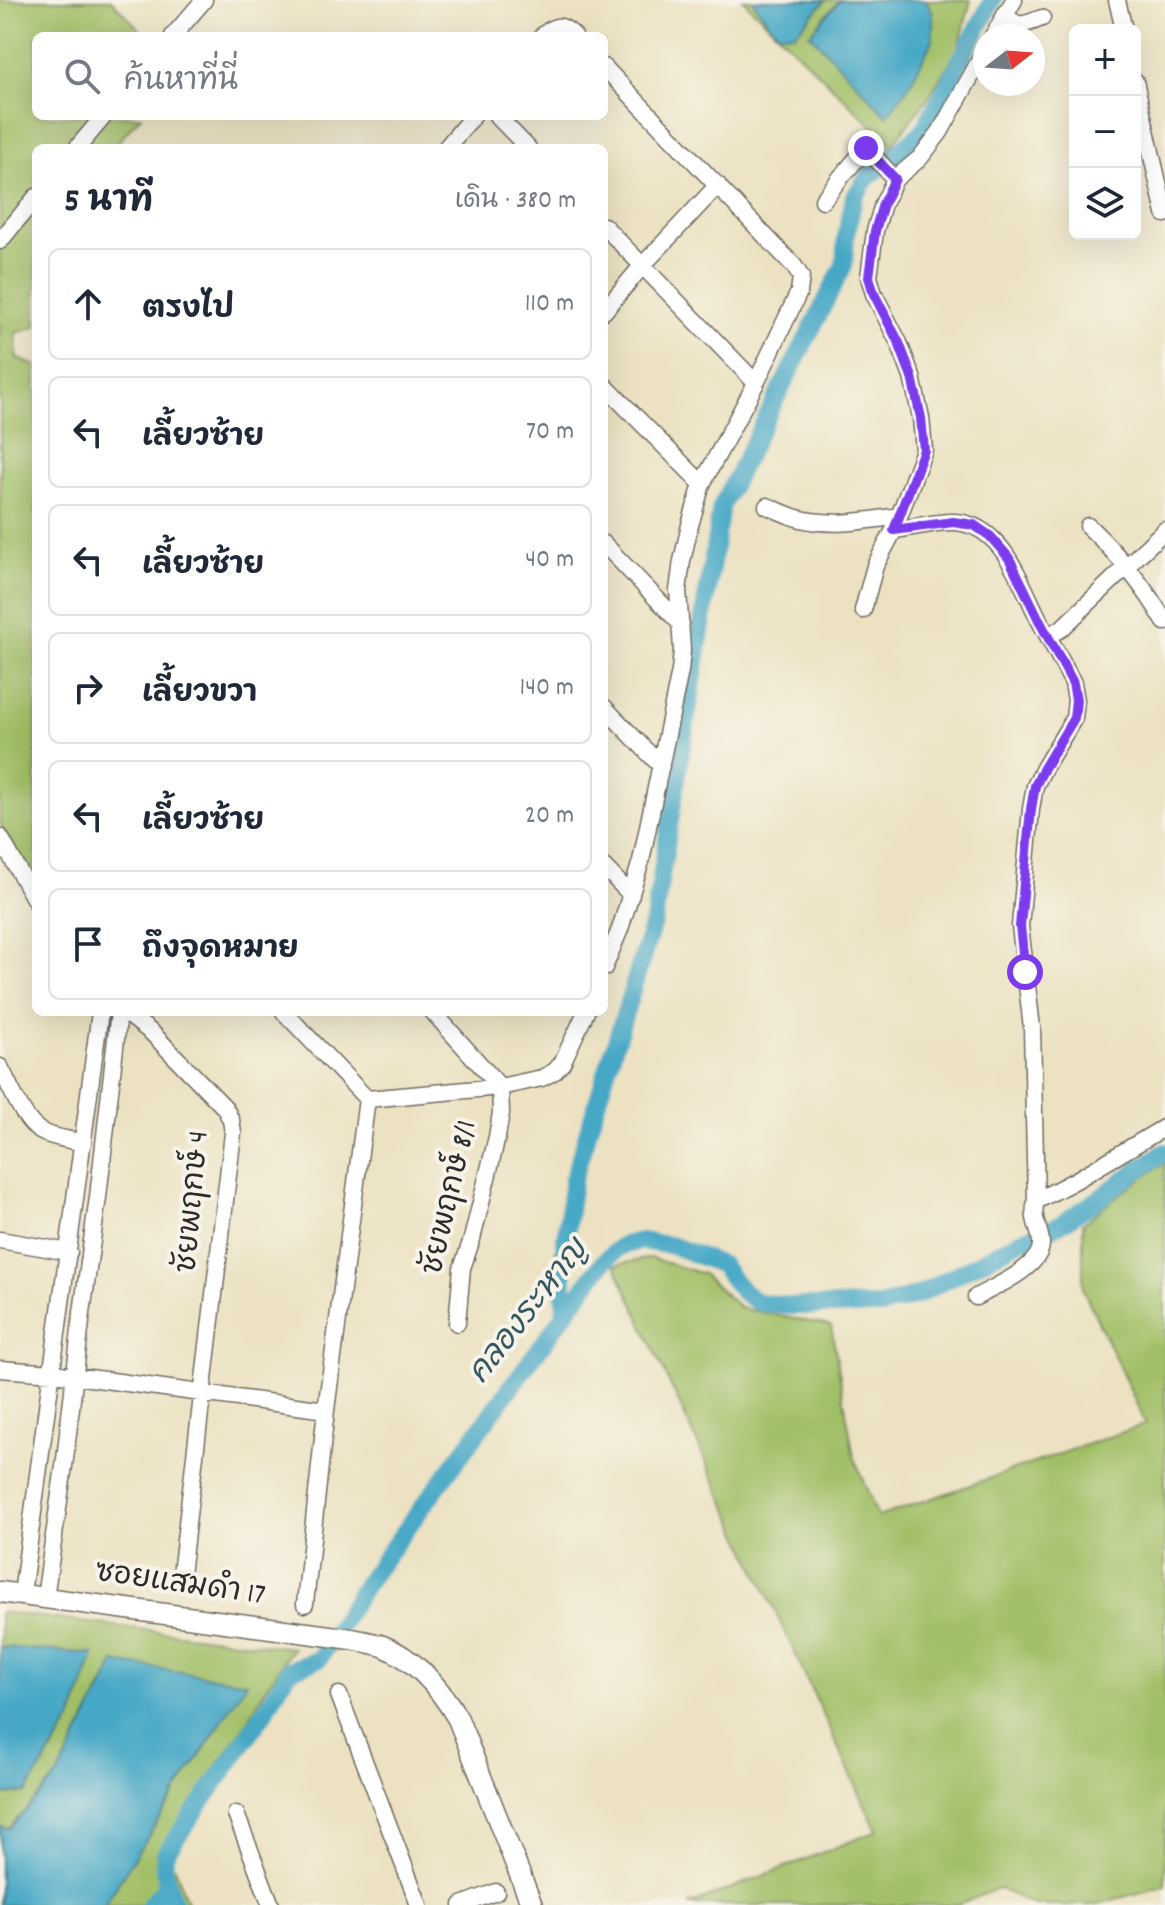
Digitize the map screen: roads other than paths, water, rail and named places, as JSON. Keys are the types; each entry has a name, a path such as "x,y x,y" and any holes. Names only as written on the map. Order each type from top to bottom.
{"street":[{"path":"176,32 204,0"},
{"path":"1117,0 1123,24"},
{"path":"1009,7 1012,22 1017,25 1042,18"},
{"path":"547,32 557,26 569,32"},
{"path":"608,71 794,266 801,277 799,292 756,383 702,484 683,553 678,590 682,650 680,671 641,861 608,958"},
{"path":"863,610 875,566 896,523 924,450 912,377 869,277 875,231 895,179 920,158 940,132 973,73"},
{"path":"1138,96 1165,214"},
{"path":"80,144 101,120"},
{"path":"449,144 470,120"},
{"path":"501,120 524,144"},
{"path":"823,200 866,148 895,179"},
{"path":"608,306 718,185"},
{"path":"0,241 32,202"},
{"path":"608,230 756,383"},
{"path":"608,389 702,484"},
{"path":"767,506 798,518 833,523 953,522 974,525 990,536 1009,558 1073,683 1076,700 1074,718 1035,786 1020,926 1032,1028 1034,1209 1041,1241 1040,1251 1027,1267 976,1297"},
{"path":"1088,526 1127,567 1165,622"},
{"path":"1048,636 1061,629 1165,530"},
{"path":"608,548 681,624"},
{"path":"608,711 661,766"},
{"path":"0,837 32,895"},
{"path":"608,871 631,895"},
{"path":"22,1594 99,1016"},
{"path":"45,1598 121,1016"},
{"name":"ชัยพฤกษ์ 4","path":"128,1016 152,1033 173,1054 225,1108 231,1120 233,1133 203,1393"},
{"path":"288,1016 367,1099"},
{"path":"437,1016 500,1087"},
{"path":"367,1099 500,1087 542,1078 562,1063 584,1016"},
{"path":"0,1067 29,1121 39,1131 83,1143"},
{"name":"ชัยพฤกษ์ 8/1","path":"457,1323 462,1268 497,1137 501,1113 500,1087"},
{"path":"305,1604 326,1410 367,1099"},
{"path":"1034,1209 1165,1127"},
{"path":"77,1194 98,1197"},
{"path":"0,1240 69,1252"},
{"path":"62,1309 82,1313"},
{"path":"0,1369 53,1373 326,1410"},
{"path":"180,1583 203,1393"},
{"path":"42,1456 65,1459"},
{"name":"ซอยแสมดำ 17","path":"0,1592 352,1639 383,1646 410,1662 434,1682 447,1699 458,1719 532,1905"},
{"path":"339,1695 419,1905"},
{"path":"236,1814 271,1905"},
{"path":"462,1905 496,1892"}],"water":[{"path":"754,0 826,0 795,34 780,33 772,27"},
{"path":"840,0 926,0 933,14 933,40 909,86 887,116 810,34"},
{"path":"0,1647 94,1654 72,1718 26,1793 0,1795"},
{"path":"115,1662 247,1682 104,1905 0,1905 0,1827 10,1828 59,1774"}],"waterway":[{"path":"565,1313 563,1257 573,1179 654,920 721,507 844,265 846,235 854,198 866,179 922,132 993,0"},
{"name":"คลองระหาญ","path":"150,1905 168,1884 164,1869 165,1854 263,1715 289,1670 319,1659 364,1586 604,1261 621,1246 640,1241 674,1246 722,1265 743,1292 757,1302 790,1306 881,1306 918,1295 1018,1242 1059,1225 1165,1152"},
{"path":"168,1884 174,1905"}]}
